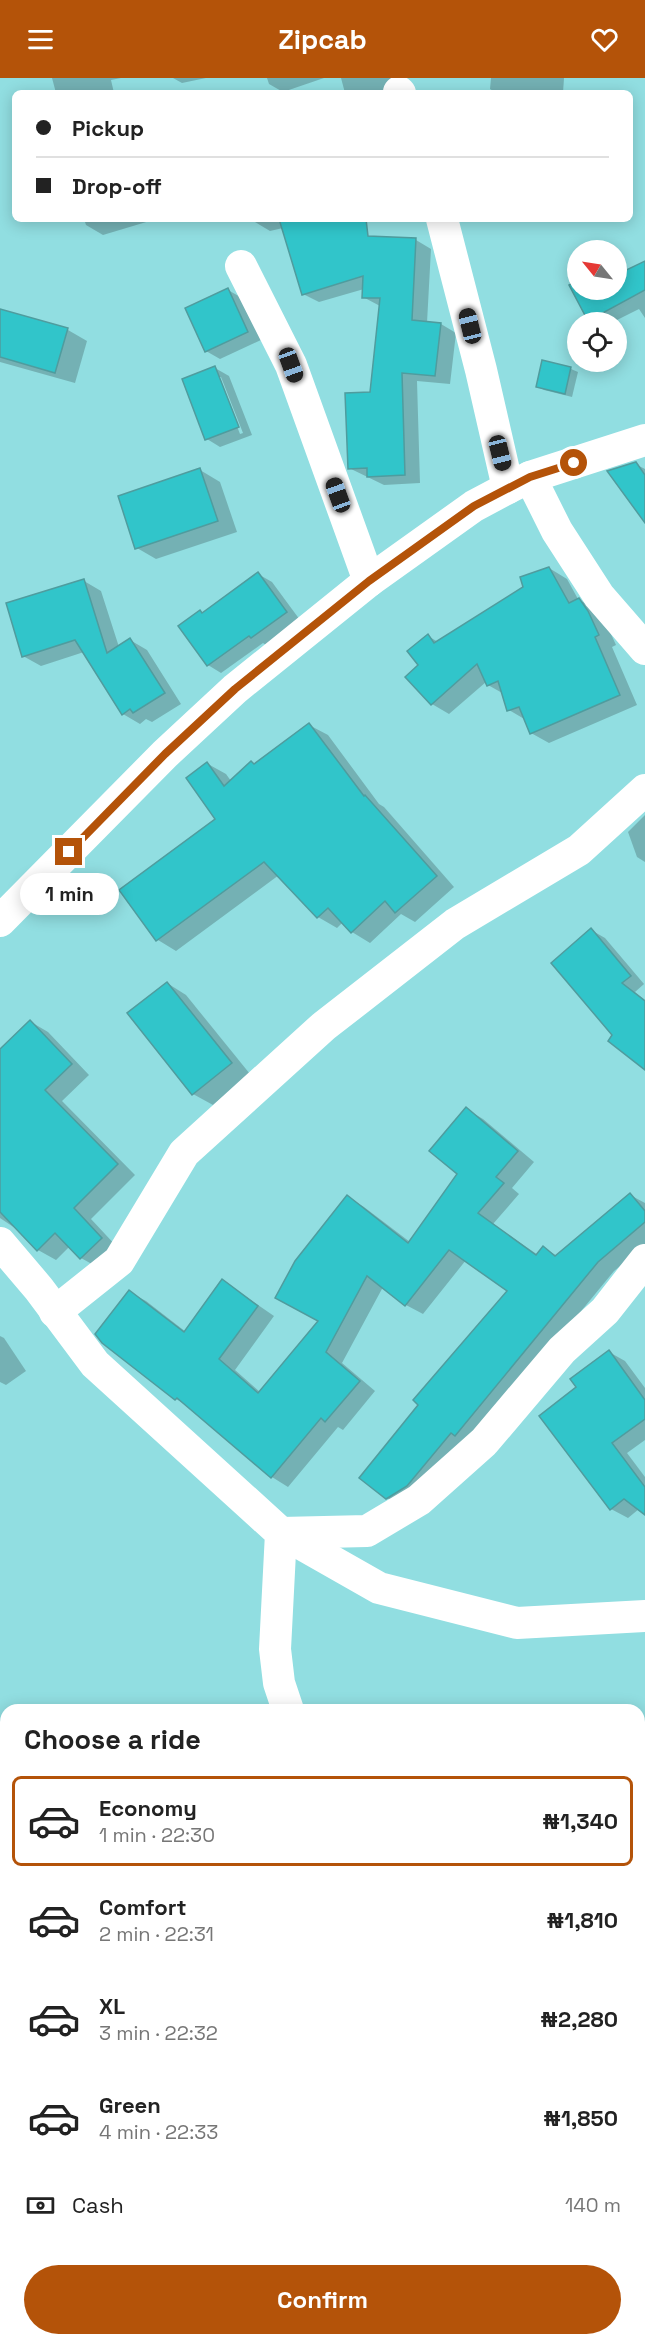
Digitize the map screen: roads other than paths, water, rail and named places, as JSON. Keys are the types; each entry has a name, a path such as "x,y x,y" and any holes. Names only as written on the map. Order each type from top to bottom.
{"street":[{"path":"443,222 470,326 519,483 557,531 599,596 645,649"},
{"path":"241,266 291,365 369,581"},
{"path":"0,921 165,754 235,689 369,581 474,506 519,483 645,440"},
{"path":"55,1312 119,1261 184,1153 324,1026 455,924 579,850 645,790"},
{"path":"5,1257 55,1312 95,1364 281,1533 379,1588 518,1623 645,1616"},
{"path":"281,1533 367,1531 419,1500 484,1442 562,1350 605,1311 645,1260"},
{"path":"281,1533 275,1649 279,1683 286,1704"}]}
